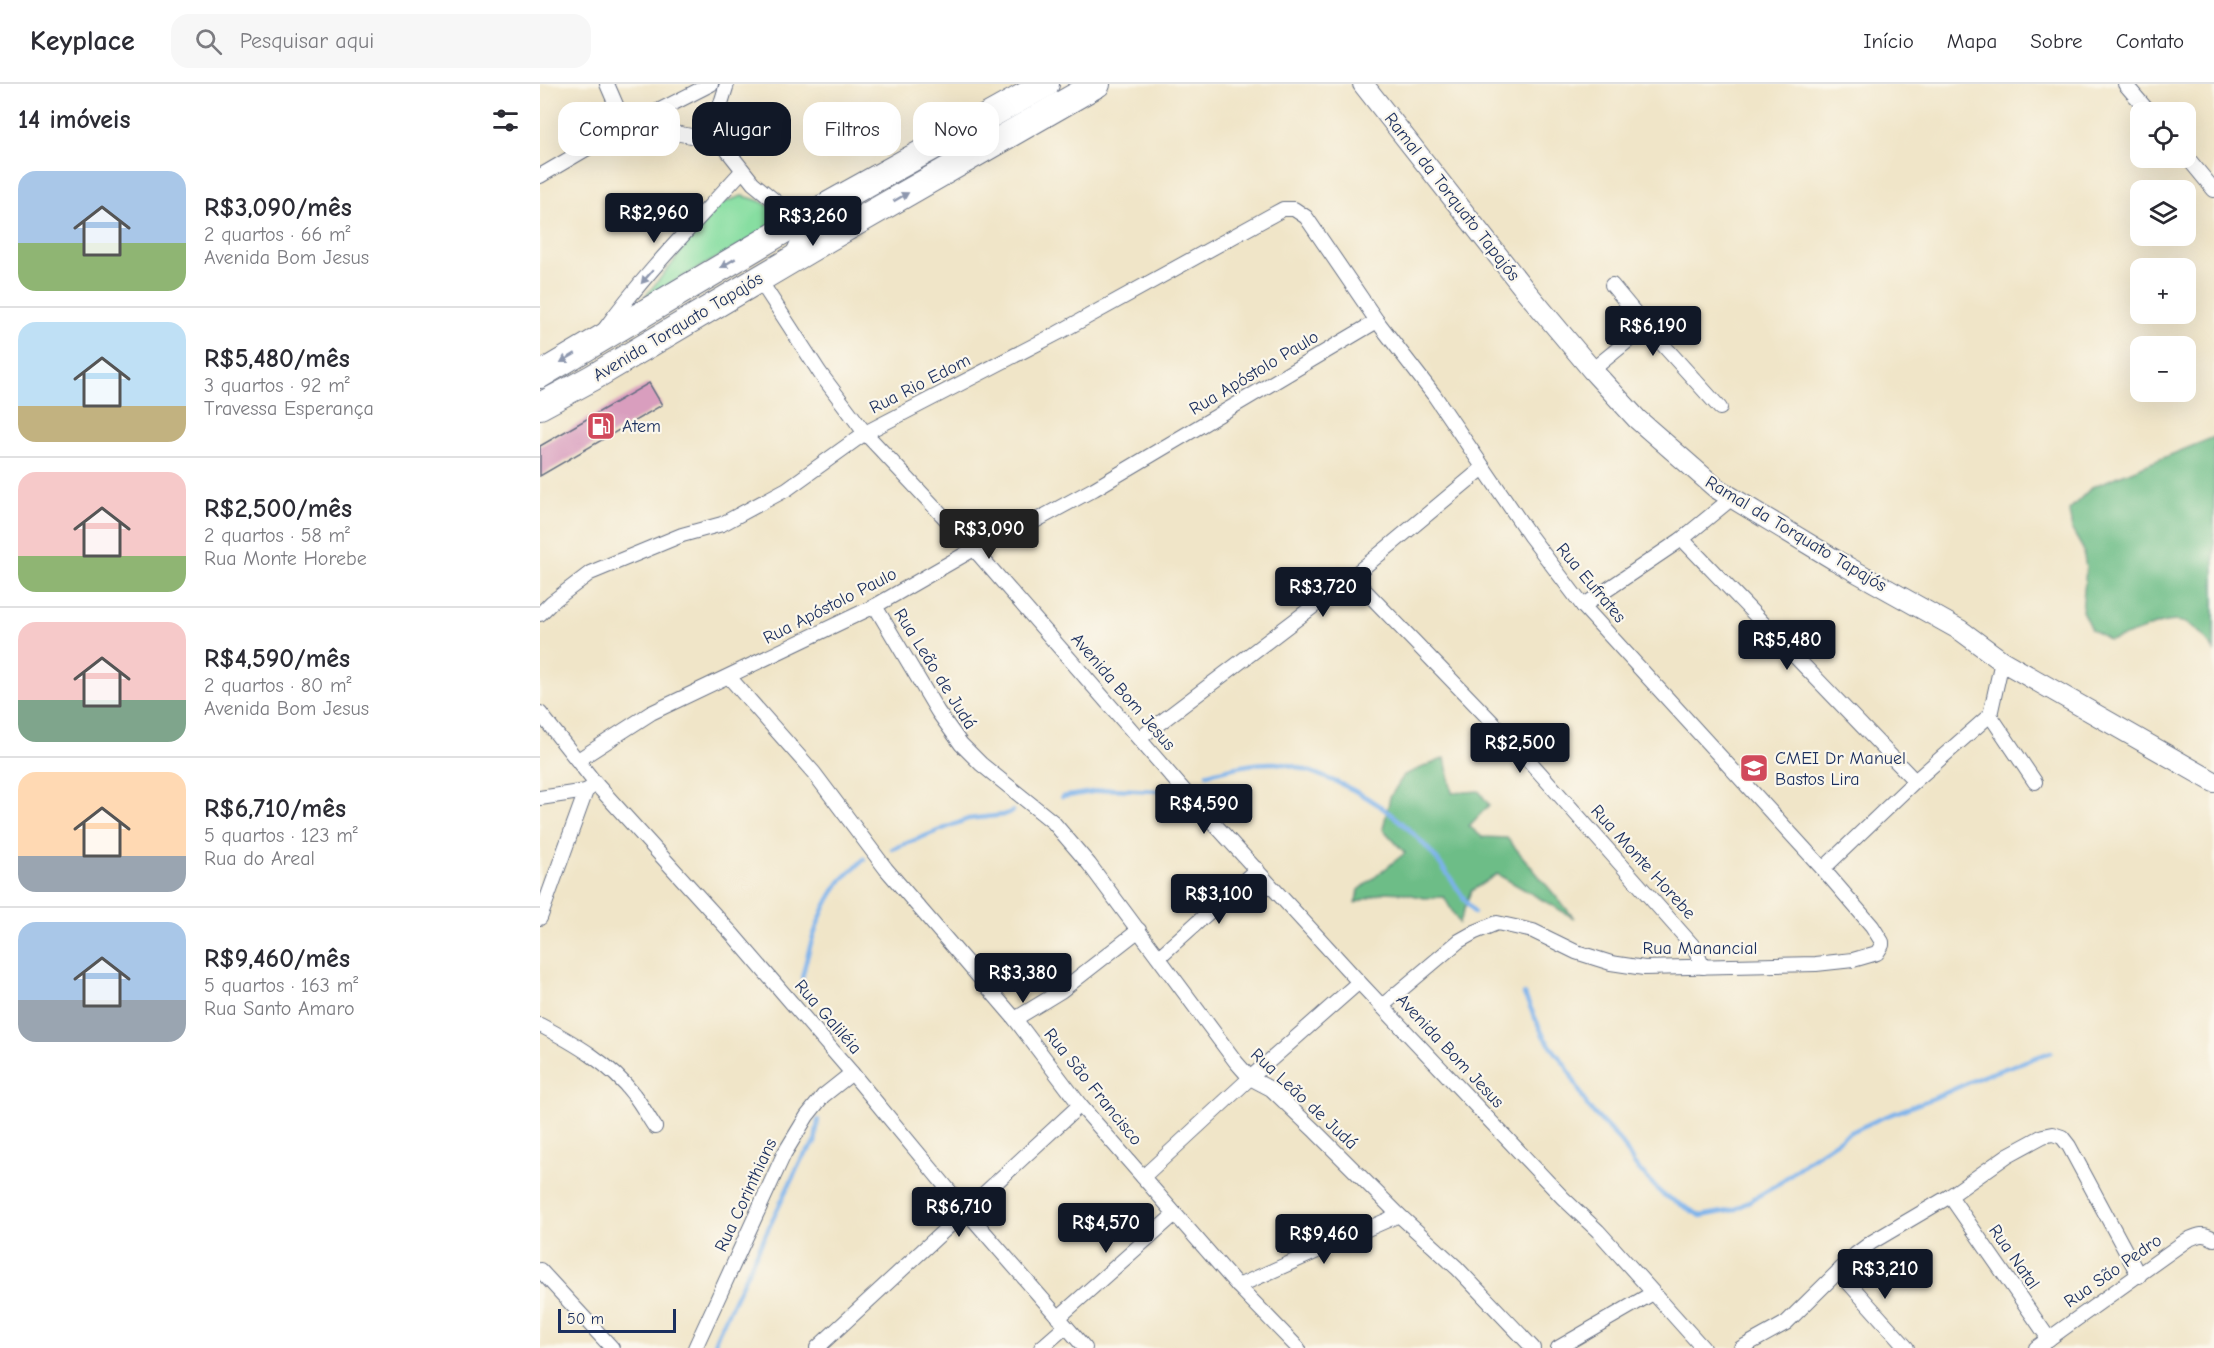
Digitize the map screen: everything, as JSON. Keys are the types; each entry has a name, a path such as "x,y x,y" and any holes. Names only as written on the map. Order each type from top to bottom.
{"highway":[{"name":"Avenida Torquato Tapajós","path":"540,375 796,223 1046,84"},
{"name":"Avenida Torquato Tapajós","path":"540,406 592,378 1096,84"}],"street":[{"path":"608,84 615,102"},
{"path":"676,102 711,84"},
{"path":"720,102 727,84"},
{"name":"Ramal da Torquato Tapajós","path":"1363,84 1525,290 1592,370 1637,419 1716,489 1835,560 1960,630 2002,661 2214,782"},
{"path":"2125,84 2140,102"},
{"path":"540,176 576,156"},
{"path":"731,156 753,183 792,215 799,240 786,264"},
{"path":"2196,168 2214,190"},
{"path":"596,342 620,308 742,171"},
{"name":"Rua Rio Edom","path":"540,614 590,573 682,534 722,524 788,489 865,433 1058,333 1284,210 1294,210 1306,217 1318,233"},
{"name":"Rua Eufrates","path":"1318,233 1377,321 1434,395 1530,536 1583,606 1823,869 1872,926"},
{"name":"Avenida Bom Jesus","path":"759,279 820,373 865,433 974,549 1188,794 1359,982 1563,1198 1598,1231 1702,1348"},
{"path":"1612,285 1719,408"},
{"name":"Rua Apóstolo Paulo","path":"578,760 651,713 875,606 974,549 1011,534 1094,489 1377,321"},
{"path":"1592,370 1646,326"},
{"path":"1140,738 1352,577 1483,468"},
{"path":"1583,606 1682,538 1732,498"},
{"path":"1682,538 1915,781"},
{"name":"Rua Monte Horebe","path":"1352,577 1524,755 1694,947 1703,967"},
{"name":"Rua Leão de Judá","path":"875,606 938,712 961,744 981,764 1053,822 1089,864 1160,956 1250,1078 1271,1089 1399,1215 1457,1268 1533,1348"},
{"path":"1823,869 1915,781 1990,715 2002,661"},
{"name":"Rua São Francisco","path":"729,677 814,773 886,869 1015,1019 1080,1105 1238,1286 1298,1348"},
{"name":"Rua Galiléia","path":"540,713 578,760 591,788 638,833 734,936 1085,1348"},
{"path":"1990,715 2035,782"},
{"path":"540,798 591,788"},
{"path":"540,918 591,788"},
{"path":"1160,956 1257,869"},
{"name":"Rua Manancial","path":"1382,1006 1459,941 1497,923 1533,930 1576,952 1611,963 1644,968 1816,964 1862,958 1877,953 1882,945 1872,926"},
{"path":"1015,1019 1061,991 1139,930"},
{"path":"1143,1177 1359,982"},
{"path":"540,1025 574,1044 605,1066 633,1094 655,1127"},
{"name":"Rua Corinthians","path":"695,1348 784,1154 807,1116 823,1096 852,1072"},
{"path":"817,1348 1080,1105"},
{"path":"1741,1348 1786,1323 1856,1254 1872,1242 1950,1196 2008,1155 2043,1136 2053,1134 2062,1137 2074,1154 2139,1276"},
{"name":"Rua Natal","path":"1950,1196 2049,1339"},
{"path":"1041,1348 1061,1322 1175,1214"},
{"path":"1238,1286 1399,1215"},
{"name":"Rua São Pedro","path":"2036,1348 2198,1235 2206,1234 2214,1239"},
{"path":"540,1270 612,1348"},
{"path":"1839,1272 1907,1348"},
{"path":"1558,1348 1653,1293"}],"green space":[{"path":"742,196 766,204 775,211 782,222 643,299 710,212 717,205"},
{"path":"2214,437 2214,651 2202,635 2190,625 2178,621 2154,625 2109,640 2091,629 2082,611 2086,569 2083,549 2072,530 2069,510 2092,487"},
{"path":"1445,758 1452,793 1479,791 1489,805 1469,826 1482,837 1507,838 1574,918 1497,874 1471,891 1459,923 1444,897 1424,898 1404,893 1385,892 1355,903 1359,890 1405,853 1383,829 1390,797 1404,775"}],"building":[{"name":"Atem","path":"649,383 662,405 540,476 540,446"}],"waterway":[{"path":"1207,774 1250,765 1281,764 1306,770 1353,790 1381,807 1418,838 1441,865 1474,913"},
{"path":"1062,797 1110,789 1159,791"},
{"path":"892,849 968,819 1004,815 1013,811"},
{"path":"802,978 812,940 827,903 840,882 864,859"},
{"path":"1524,994 1544,1037 1566,1066 1588,1107 1622,1143 1634,1164 1662,1194 1701,1216 1734,1210 1777,1185 1807,1161 1849,1133 1983,1076 2051,1052"},
{"path":"715,1348 716,1338 802,1158 815,1143 818,1120"}],"place":[{"name":"Atem","path":"601,426"},
{"name":"CMEI Dr Manuel Bastos Lira","path":"1754,768"}]}
